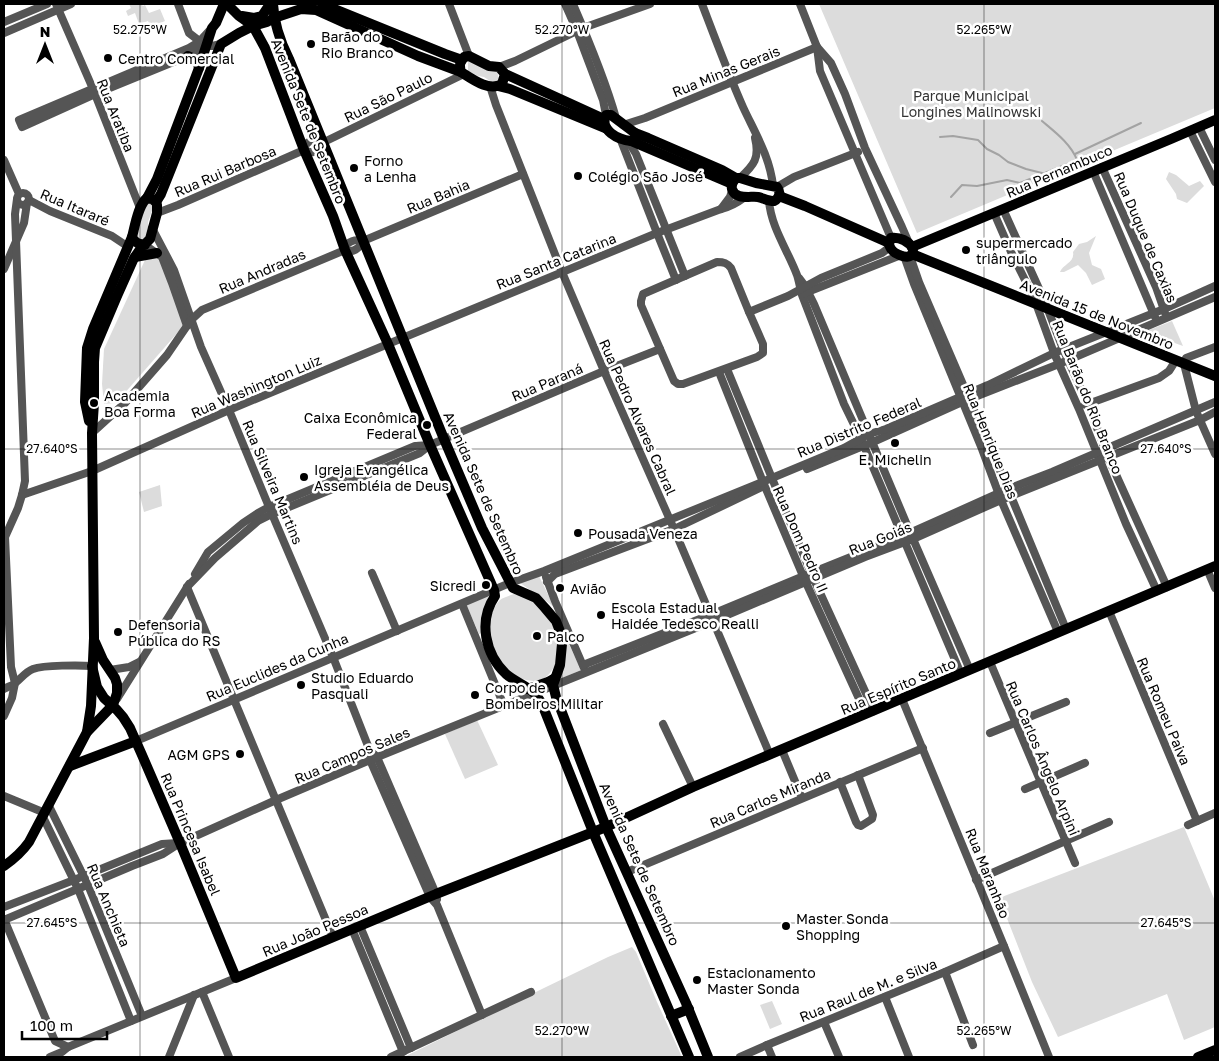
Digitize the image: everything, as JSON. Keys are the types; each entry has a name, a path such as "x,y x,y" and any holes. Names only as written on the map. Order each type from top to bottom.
{"main road":[{"path":"4,866 22,851 29,842 87,732 91,706 94,638 92,433 85,402 87,348 93,329 113,293 141,248 150,239 153,204 161,194 199,68 202,44 226,4"},
{"name":"Avenida Sete de Setembro","path":"226,4 253,26 264,48 304,150 333,216 345,250 388,344 495,593 485,616 485,634 493,657 508,676 532,691 542,704 612,879 689,1057"},
{"path":"239,16 254,18 262,16 271,4"},
{"name":"Avenida Sete de Setembro","path":"271,4 280,42 289,59 402,338 482,528 512,586 536,598 557,625"},
{"name":"Avenida 15 de Novembro","path":"320,6 418,56 462,73 476,81 510,89 611,121"},
{"name":"Avenida 15 de Novembro","path":"221,44 239,32 253,26 301,9 320,6 445,54 465,58 502,71 611,121 629,137"},
{"path":"183,122 221,44"},
{"path":"418,56 426,53 423,44"},
{"path":"436,63 436,55 445,54"},
{"path":"188,56 197,60 199,68"},
{"path":"462,73 459,65 465,58"},
{"path":"271,66 289,59"},
{"path":"494,86 502,84 502,71"},
{"name":"Rua Pernambuco","path":"909,251 1215,120"},
{"name":"Avenida 15 de Novembro","path":"611,121 612,134 629,137 707,169 722,170 735,182 737,195 756,197 769,201"},
{"name":"Avenida 15 de Novembro","path":"735,182 756,183 777,190 805,206 890,243"},
{"path":"769,201 777,199 777,190"},
{"path":"113,293 143,201 153,204"},
{"name":"Avenida 15 de Novembro","path":"890,243 894,238 902,240 909,251"},
{"path":"130,242 134,241 145,245"},
{"name":"Avenida 15 de Novembro","path":"890,243 892,251 909,251 1118,334 1215,376"},
{"path":"135,257 158,253"},
{"name":"Avenida 15 de Novembro","path":"1182,361 1215,369"},
{"path":"471,535 482,528"},
{"name":"Rua Espírito Santo","path":"593,832 692,787 1211,567"},
{"path":"495,593 512,586"},
{"path":"532,691 548,682 554,682 560,665 562,649 561,634 557,625"},
{"path":"87,732 113,706 117,693 115,678 103,660 94,638"},
{"name":"Rua Princesa Isabel","path":"92,666 97,687 104,698 123,717 136,741 236,978"},
{"name":"Avenida Sete de Setembro","path":"554,682 606,827 689,1009 708,1057"},
{"name":"Rua Euclides da Cunha","path":"70,766 136,741"},
{"name":"Rua João Pessoa","path":"236,978 593,832"},
{"path":"612,879 627,872"},
{"path":"671,1016 689,1009"},
{"path":"1198,1057 1215,1050"}],"street":[{"path":"4,22 47,4"},
{"path":"4,33 57,6 71,4"},
{"path":"178,4 189,32 202,44"},
{"path":"450,4 465,58"},
{"path":"565,4 580,29"},
{"path":"573,4 580,29 610,99 611,121"},
{"path":"502,71 515,61 580,29 633,7 650,4"},
{"path":"702,4 732,82 767,157 777,190 794,177 865,148"},
{"name":"Rua Henrique Dias","path":"800,4 817,47 820,71 855,153 890,243"},
{"name":"Rua Aratiba","path":"57,6 94,92 140,208"},
{"path":"202,44 188,56 94,92 19,120 20,124 22,126 94,92 190,48 202,44 221,44"},
{"name":"Rua Minas Gerais","path":"611,121 645,118 817,47"},
{"name":"Rua Henrique Dias","path":"817,47 831,63 865,148 902,227 909,251 914,284 986,447 1009,493 1039,564 1062,631"},
{"name":"Rua São Paulo","path":"304,150 310,153 314,152 320,148 322,143 462,73"},
{"name":"Rua Pedro Alvares Cabral","path":"494,86 496,105 562,272 770,755"},
{"name":"Rua Minas Gerais","path":"629,137 645,118"},
{"path":"1195,129 1215,160"},
{"path":"1195,129 1215,182"},
{"path":"720,209 730,197 735,182 752,164 757,155 757,143 754,132"},
{"path":"629,137 685,276"},
{"path":"629,137 647,209 676,280"},
{"name":"Rua Rui Barbosa","path":"153,204 178,205 304,150"},
{"path":"4,160 18,197 15,214 25,481 18,508 4,537 11,667 15,683 12,698 4,716"},
{"name":"Rua Duque de Caxias","path":"1098,169 1136,240 1165,313"},
{"name":"Rua Duque de Caxias","path":"1098,169 1125,245 1158,321"},
{"name":"Rua Bahia","path":"345,250 346,244 350,242 355,240 363,241 523,174"},
{"name":"Rua Itararé","path":"18,197 23,192 29,197 28,202 130,242"},
{"name":"Rua Santa Catarina","path":"388,344 657,233 731,206 745,197"},
{"path":"769,201 769,208 776,229 804,290 844,404 908,537"},
{"path":"4,269 24,223 28,202"},
{"path":"647,209 656,206"},
{"name":"Rua Barão do Rio Branco","path":"999,211 1020,248 1041,303 1088,404 1107,453 1153,557 1162,589"},
{"name":"Rua Barão do Rio Branco","path":"999,211 1011,252 1041,303 1054,353 1126,524 1144,561 1162,589"},
{"name":"Rua Silveira Martins","path":"152,228 174,270 189,323"},
{"path":"1125,245 1136,240"},
{"name":"Rua Pernambuco","path":"804,290 822,278 882,253 890,243"},
{"path":"145,245 158,253"},
{"path":"1011,252 1020,248"},
{"name":"Rua Andradas","path":"189,323 202,310 345,250"},
{"name":"Rua Pernambuco","path":"749,312 909,251"},
{"name":"Rua Silveira Martins","path":"158,253 162,257 189,323 229,410 482,1015"},
{"path":"717,262 723,262 731,268 763,344 762,353 757,357 723,371 683,384 678,384 674,381 641,305 641,297 643,294 685,276 717,262"},
{"path":"1213,286 1215,296"},
{"name":"Rua Distrito Federal","path":"965,398 1063,349 1158,321 1165,313 1213,286"},
{"path":"804,290 814,304 871,438 908,537 965,672"},
{"name":"Rua Distrito Federal","path":"549,579 555,574 674,529 772,480 871,438 886,429 1059,364 1154,314 1165,313 1215,296"},
{"path":"92,433 125,403 167,355 189,323"},
{"name":"Rua Washington Luiz","path":"22,495 92,471 229,410 388,344"},
{"path":"1079,409 1159,378 1182,361 1215,347"},
{"name":"Rua Paraná","path":"113,706 187,587 215,558 270,510 420,453 430,445 660,349"},
{"path":"1182,361 1196,411 1215,454"},
{"name":"Rua Dom Pedro II","path":"723,371 772,480 870,712"},
{"name":"Rua Dom Pedro II","path":"723,371 764,484 804,579 870,712"},
{"name":"Rua Goiás","path":"1158,432 1215,402"},
{"name":"Rua Goiás","path":"1054,475 1097,453 1107,453 1158,432 1200,420 1215,412"},
{"name":"Rua Henrique Dias","path":"986,447 1000,497 1031,568 1062,631"},
{"name":"Rua Goiás","path":"554,682 908,537 1009,493 1054,475 1100,460 1107,453"},
{"name":"Rua Distrito Federal","path":"512,586 544,571 670,520 764,484"},
{"path":"1126,524 1137,520"},
{"path":"1144,561 1153,557"},
{"path":"1031,568 1039,564"},
{"path":"1211,567 1215,588"},
{"path":"544,571 549,579 555,601 584,669"},
{"path":"372,573 397,631"},
{"path":"187,587 333,937"},
{"name":"Rua Euclides da Cunha","path":"136,741 333,657 462,604 495,593"},
{"path":"555,601 557,625 572,643"},
{"path":"462,604 504,706"},
{"name":"Rua Romeu Paiva","path":"1109,611 1197,822"},
{"path":"475,634 488,643"},
{"path":"491,674 493,657"},
{"path":"110,670 129,667 139,662"},
{"name":"Rua Carlos Ângelo Arpini","path":"990,662 1074,863"},
{"path":"4,689 33,669 92,666"},
{"name":"Rua Campos Sales","path":"4,919 163,854 180,842 373,758 504,706 532,691"},
{"name":"Rua Maranhão","path":"902,699 1049,1057"},
{"path":"990,733 1066,702"},
{"path":"663,724 692,787"},
{"name":"Rua Carlos Miranda","path":"627,872 923,748"},
{"path":"782,750 802,798"},
{"path":"1025,789 1086,763"},
{"path":"840,782 856,822 861,826 872,819 873,815 858,775"},
{"path":"4,796 46,812"},
{"name":"Rua Anchieta","path":"46,812 84,876 142,1016"},
{"name":"Rua Anchieta","path":"46,812 131,1021"},
{"path":"1188,826 1215,814"},
{"path":"976,880 1110,822"},
{"name":"Rua Campos Sales","path":"4,907 162,844 180,842"},
{"path":"128,857 132,866"},
{"path":"4,919 55,1041 68,1047"},
{"path":"356,928 407,1050"},
{"name":"Rua Raul de M. e Silva","path":"740,1057 1004,946"},
{"path":"104,954 115,949"},
{"path":"945,972 973,1045"},
{"name":"Rua João Pessoa","path":"50,1057 68,1047 236,978"},
{"path":"202,992 229,1057"},
{"path":"391,1057 531,992"},
{"path":"169,1057 194,995"},
{"path":"885,997 909,1057"},
{"path":"824,1022 839,1057"},
{"path":"767,1045 772,1057"}],"green space":[{"path":"129,4 145,5 149,13 160,9 165,21 151,27 148,21 139,24 135,13 128,16 126,11 131,8"},
{"name":"Parque Municipal Longines Malinowski","path":"819,4 1215,4 1215,108 1086,162 1084,157 1081,159 1083,163 917,233"},
{"path":"468,62 474,62 497,71 499,79 496,85 484,77 468,74"},
{"path":"1169,172 1176,175 1189,186 1200,181 1204,186 1187,203 1177,199 1176,194 1166,179"},
{"path":"146,201 154,205 148,222 149,235 144,241 137,236"},
{"path":"1096,236 1089,253 1092,265 1101,269 1105,279 1092,285 1086,273 1078,265 1060,272 1071,261 1073,252 1079,244 1087,242"},
{"path":"151,256 160,259 185,320 179,331 116,403 104,404 102,384 104,349 145,260"},
{"path":"1172,321 1183,346 1144,332"},
{"path":"160,485 162,506 144,512 139,492"},
{"path":"539,576 554,607 520,583"},
{"path":"514,594 532,600 540,607 558,635 559,647 556,662 552,671 543,679 534,681 521,679 512,673 499,658 491,640 490,622 496,605 500,600"},
{"path":"487,595 489,599 482,633 479,634 466,604"},
{"path":"567,640 581,670 560,679 565,656"},
{"path":"477,720 498,765 465,779 445,734"},
{"path":"1184,827 1215,901 1215,1027 1184,1040 1167,994 1058,1037 1032,982 999,898"},
{"path":"632,947 636,952 682,1057 404,1057 608,957"},
{"path":"772,1001 782,1024 770,1029 760,1005"}],"waterway":[{"path":"951,197 962,185 977,186 1007,180 1020,183 1077,160 1067,144 1042,121"},
{"path":"1075,154 1141,123"},
{"path":"940,137 953,136 978,140 987,149 1008,162 1042,173"}],"place":[{"name":"Barão do Rio Branco","path":"311,44"},
{"name":"Centro Comercial","path":"108,58"},
{"name":"Forno a Lenha","path":"354,168"},
{"name":"Colégio São José","path":"578,176"},
{"name":"supermercado triângulo","path":"966,250"},
{"name":"Academia Boa Forma","path":"94,403"},
{"name":"Caixa Econômica Federal","path":"427,425"},
{"name":"E. Michelin","path":"895,443"},
{"name":"Igreja Evangélica Assembléia de Deus","path":"304,477"},
{"name":"Pousada Veneza","path":"578,533"},
{"name":"Sicredi","path":"486,585"},
{"name":"Avião","path":"560,588"},
{"name":"Escola Estadual Haidée Tedesco Realli","path":"601,615"},
{"name":"Defensoria Pública do RS","path":"118,632"},
{"name":"Palco","path":"537,636"},
{"name":"Studio Eduardo Pasquali","path":"301,685"},
{"name":"Corpo de Bombeiros Militar","path":"475,695"},
{"name":"AGM GPS","path":"240,754"},
{"name":"Master Sonda Shopping","path":"786,926"},
{"name":"Estacionamento Master Sonda","path":"697,980"}]}
